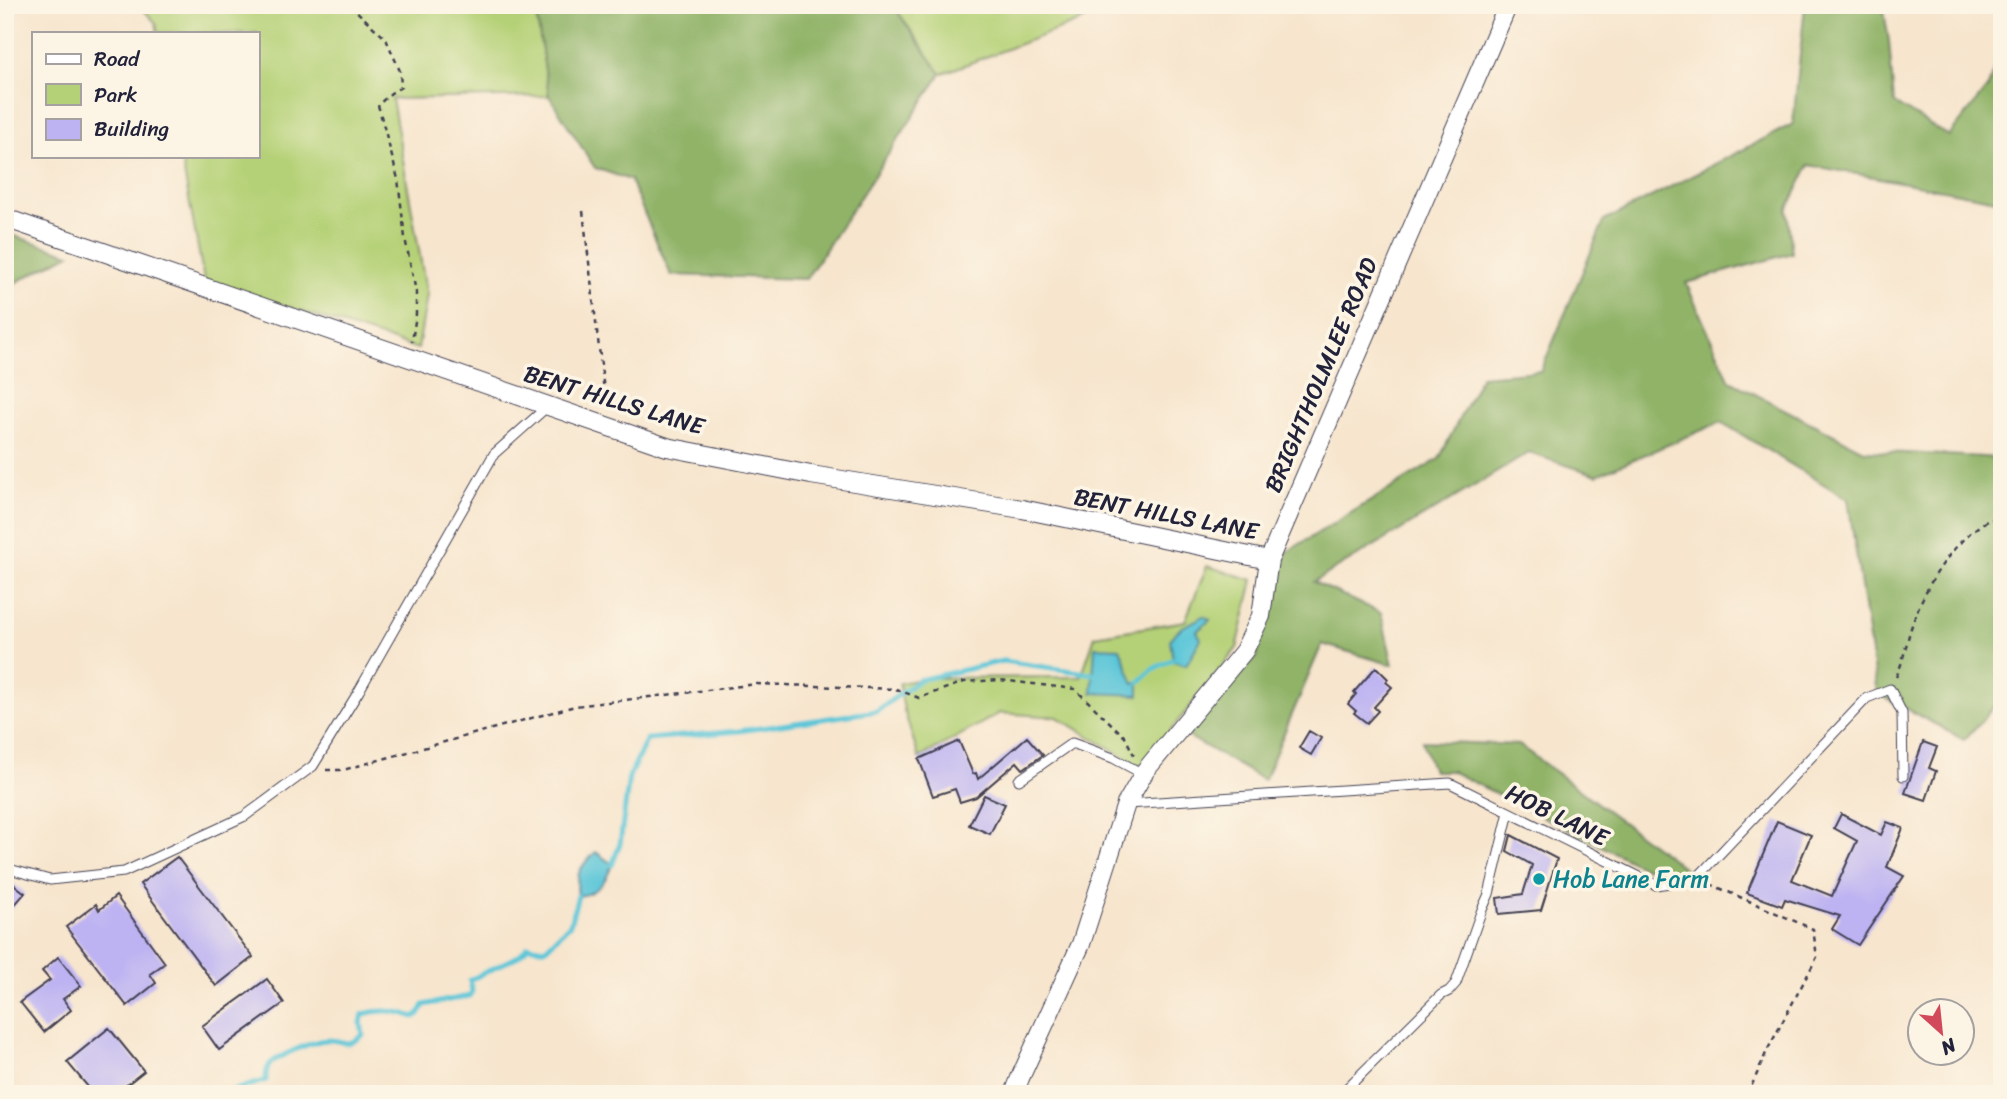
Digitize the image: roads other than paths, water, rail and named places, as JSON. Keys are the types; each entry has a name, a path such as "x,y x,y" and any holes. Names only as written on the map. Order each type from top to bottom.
{"street":[{"name":"BRIGHTHOLMLEE ROAD","path":"1014,1094 1082,944 1126,804 1145,771 1244,651 1261,616 1269,559 1508,5"},
{"name":"BENT HILLS LANE","path":"5,218 667,447 811,475 1022,509 1269,559"}],"lane":[{"path":"5,868 50,880 124,872 245,816 313,766 359,691 494,454 548,406"},
{"name":"HOB LANE","path":"1126,804 1450,783 1656,885 1699,877 1867,698 1890,690 1902,713 1903,776"},
{"path":"1019,780 1072,743 1145,771"},
{"path":"1341,1094 1441,995 1456,984 1489,894 1509,812"}],"water":[{"path":"1203,616 1210,620 1197,631 1201,639 1186,665 1173,661 1170,640 1181,628"},
{"path":"1095,647 1120,648 1134,684 1139,682 1139,695 1092,693"},
{"path":"596,852 612,864 610,870 604,881 595,889 578,896 577,882 580,871"}],"waterway":[{"path":"1139,682 1153,669 1173,659"},
{"path":"612,865 620,844 629,777 647,739 739,731 877,711 919,680 1003,661 1094,674"},
{"path":"223,1094 266,1080 270,1064 297,1049 321,1041 352,1042 363,1035 363,1014 389,1011 414,1017 424,1005 470,996 470,980 520,955 528,946 545,949 570,924 578,896"}],"place":[{"name":"Hob Lane Farm","path":"1539,879"}]}
